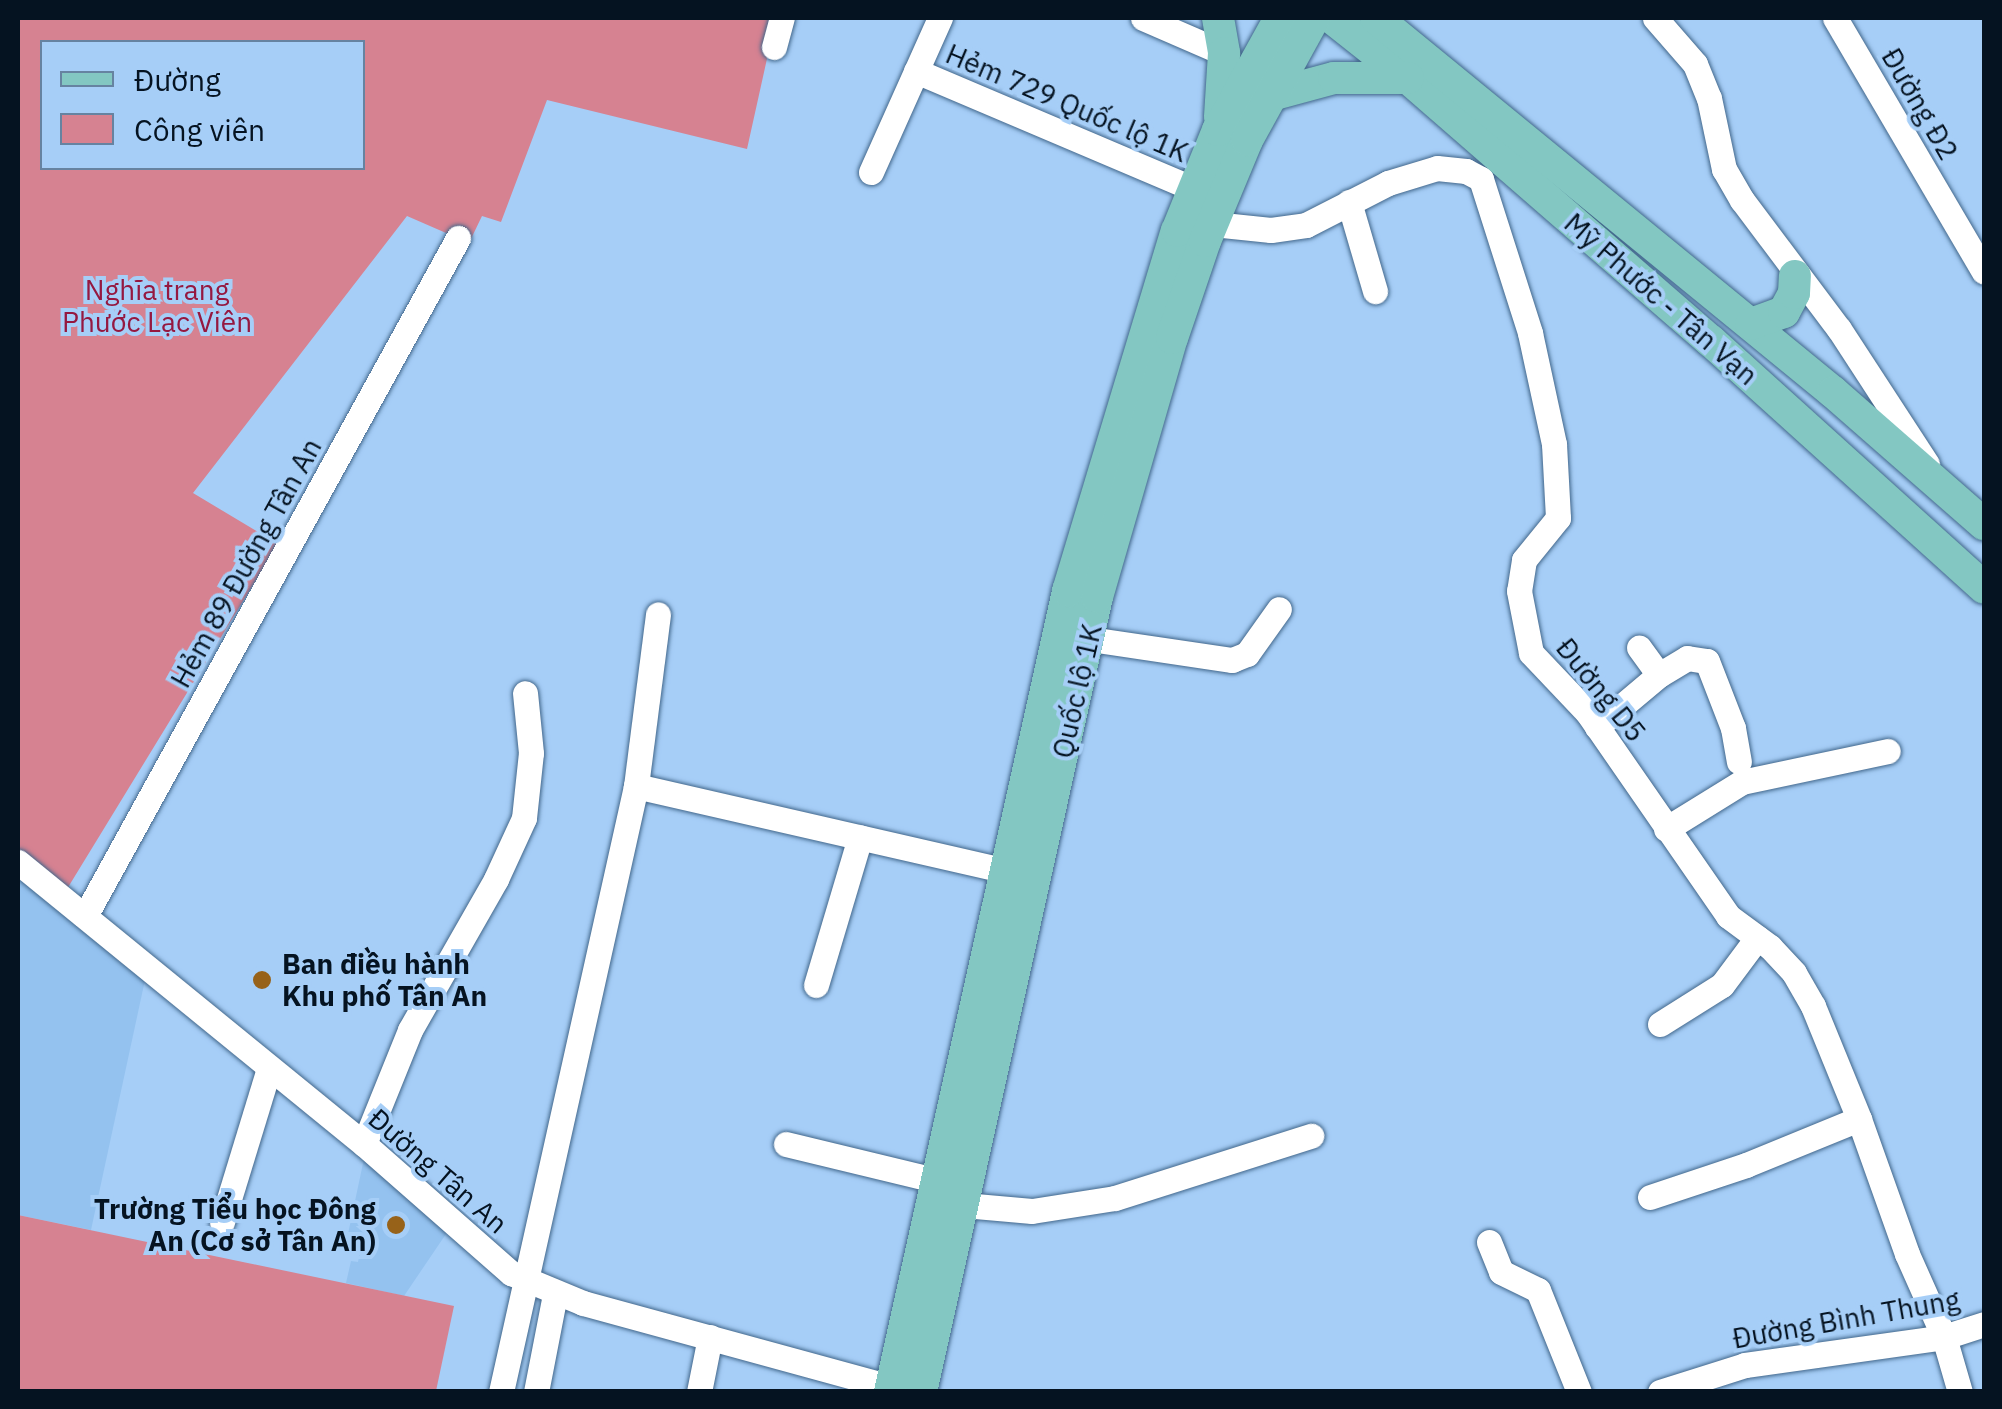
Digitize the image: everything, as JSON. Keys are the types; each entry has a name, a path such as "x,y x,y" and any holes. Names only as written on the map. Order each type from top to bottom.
{"main road":[{"path":"1218,18 1224,53 1218,130"},
{"name":"Quốc lộ 1K","path":"902,1390 939,1181 1068,590 1151,310 1194,189 1218,130 1280,18"},
{"name":"Quốc lộ 1K","path":"902,1390 964,1205 1097,597 1172,338 1247,140 1314,18"},
{"name":"Mỹ Phước - Tân Vạn","path":"1332,18 1416,67 1751,324 1984,524"},
{"name":"Mỹ Phước - Tân Vạn","path":"1376,18 1416,67 1520,178 1711,341 1984,588"},
{"path":"1271,95 1334,78 1416,67 1402,18"},
{"path":"1751,324 1784,312 1794,293 1795,276"}],"street":[{"path":"774,47 782,18"},
{"path":"871,172 940,18"},
{"path":"1144,18 1224,53"},
{"path":"1655,18 1695,64 1709,98 1724,169 1795,276 1839,329 1942,487"},
{"name":"Đường Đ2","path":"1836,18 1984,272"},
{"name":"Hẻm 729 Quốc lộ 1K","path":"916,71 1194,189"},
{"path":"1213,224 1271,230 1306,225 1348,202 1437,168 1466,171 1481,178 1520,178"},
{"name":"Đường D5","path":"1481,178 1530,333 1554,444 1558,518 1524,560 1519,590 1531,653 1598,726 1728,916 1794,974 1804,990 1859,1119 1907,1254 1944,1337 1960,1392"},
{"path":"1348,202 1375,291"},
{"name":"Hẻm 89 Đường Tân An","path":"85,916 458,238"},
{"path":"1090,639 1232,660 1247,654 1279,609"},
{"path":"500,1392 636,786 658,614"},
{"path":"1639,647 1660,674"},
{"path":"1598,726 1660,674 1687,658 1707,662 1732,728 1739,760"},
{"path":"364,1144 415,1019 496,879 524,818 531,753 524,693"},
{"path":"1666,829 1742,782 1888,751"},
{"path":"636,786 1007,871"},
{"path":"816,985 860,837"},
{"name":"Đường Tân An","path":"18,862 364,1144 486,1253 525,1281 555,1294 902,1390"},
{"path":"1660,1024 1722,985 1757,938"},
{"path":"222,1222 269,1068"},
{"path":"1650,1197 1859,1119"},
{"path":"964,1205 1032,1211 1115,1198 1311,1136"},
{"path":"786,1144 939,1181"},
{"path":"1490,1242 1501,1272 1538,1290 1580,1392"},
{"path":"536,1392 555,1294"},
{"name":"Đường Bình Thung","path":"1675,1389 1776,1359 1944,1337 1984,1324"},
{"path":"699,1392 710,1337"}],"shaded area":[{"path":"18,877 145,980 91,1230 18,1215"},
{"name":"Trường Tiểu học Đông An (Cơ sở Tân An)","path":"365,1154 448,1231 404,1296 346,1283 351,1261 358,1262 360,1252 345,1248"}],"green space":[{"name":"Nghĩa trang Phước Lạc Viên","path":"18,18 776,18 747,149 547,100 501,222 482,216 469,243 407,216 193,493 278,544 56,907 18,877"},
{"path":"18,1215 454,1306 436,1391 18,1391"}],"place":[{"name":"Ban điều hành Khu phố Tân An","path":"262,980"},
{"name":"Trường Tiểu học Đông An (Cơ sở Tân An)","path":"396,1225"}]}
